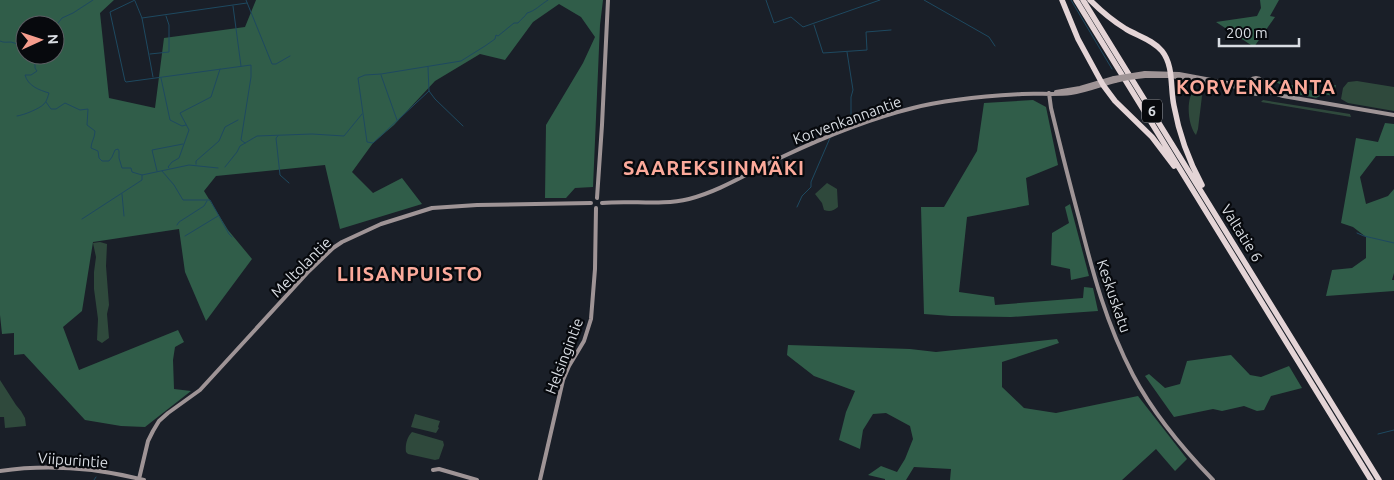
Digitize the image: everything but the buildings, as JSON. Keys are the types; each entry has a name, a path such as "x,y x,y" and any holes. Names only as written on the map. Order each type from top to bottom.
{"highway":[{"path":"1062,0 1078,39 1102,83 1115,101 1152,137 1194,192"},
{"name":"Valtatie 6","path":"1076,0 1371,480"},
{"name":"Valtatie 6","path":"1082,0 1379,480"},
{"path":"1090,0 1116,22 1152,42 1165,57 1171,75 1172,94 1177,120 1186,149 1197,176 1221,223"}],"main road":[{"path":"597,198 608,0"},
{"name":"Korvenkannantie","path":"602,203 667,202 689,199 713,190 782,156 820,140 884,116 915,107 1022,94 1049,94 1145,75 1171,75 1238,85 1250,82"},
{"name":"Korvenkannantie","path":"1171,75 1250,90"},
{"path":"1292,97 1268,88 1258,79 1250,82 1250,90 1254,93 1267,91 1292,97 1394,116"},
{"path":"1262,92 1264,84"},
{"name":"Keskuskatu","path":"1049,94 1055,126 1094,278 1112,330 1134,376 1155,410 1188,453 1213,480"},
{"path":"597,198 602,203 600,207 596,208 591,203 593,199 597,198"},
{"name":"Meltolantie","path":"141,479 148,441 159,421 208,383 310,271 333,248 342,242 381,224 432,208 476,205 591,203"},
{"name":"Helsingintie","path":"540,480 563,380 584,341 591,319 596,208"},
{"name":"Viipurintie","path":"0,471 43,467 64,468 103,472 141,479"},
{"path":"433,470 438,469 477,480"}],"green space":[{"path":"0,0 114,0 100,13 109,98 155,108 164,38 245,27 256,0 603,0 600,25 593,187 575,188 566,198 545,198 546,125 583,63 595,37 581,17 559,4 533,22 505,60 480,54 435,81 394,125 373,143 352,172 373,193 402,178 422,204 340,229 325,165 216,176 204,191 228,230 252,259 206,321 185,272 179,229 93,242 82,311 63,327 79,370 178,330 184,342 175,347 173,360 174,389 191,391 145,427 121,426 85,420 24,354 14,355 14,333 2,334 0,315"},
{"path":"1260,0 1279,0 1270,16 1275,17 1254,47 1216,22 1257,16 1261,8"},
{"path":"1278,81 1320,93 1327,87 1336,85 1333,96 1324,94 1316,98 1292,93 1290,88 1275,82"},
{"path":"1357,81 1394,87 1394,111 1348,103 1341,99 1343,88 1348,82"},
{"path":"1195,89 1201,91 1202,96 1196,135 1191,125 1189,112 1190,99"},
{"path":"1033,100 1046,107 1058,165 1026,178 1029,205 967,217 959,292 994,297 995,305 1083,298 1084,287 1093,288 1098,311 1011,317 924,314 921,207 944,207 977,151 984,103"},
{"path":"1263,100 1350,114 1351,117 1261,102"},
{"path":"1385,123 1394,124 1394,156 1376,156 1360,177 1366,204 1388,196 1394,189 1394,273 1392,280 1394,280 1394,291 1326,296 1332,270 1352,268 1366,258 1366,237 1353,227 1341,223 1356,138 1378,142"},
{"path":"827,183 837,189 838,207 830,211 824,210 822,203 815,194"},
{"path":"1070,204 1089,276 1071,280 1070,269 1051,265 1052,233 1069,223 1065,207"},
{"path":"93,243 107,244 106,266 109,305 107,314 109,338 102,343 97,340 98,319 94,289 96,257"},
{"path":"1057,339 1059,343 1002,362 1002,387 1024,408 1056,413 1138,396 1187,459 1175,471 1156,449 1122,480 950,480 951,469 914,467 906,480 885,480 868,475 881,466 897,472 905,459 913,439 910,426 886,413 873,414 863,430 860,449 839,440 846,412 855,391 814,376 787,355 788,345 910,349 936,352"},
{"path":"1231,355 1250,375 1261,377 1289,366 1302,388 1271,396 1264,410 1257,411 1244,406 1222,411 1213,409 1174,417 1145,376 1149,374 1165,388 1180,384 1187,361"},
{"path":"0,380 25,418 26,426 5,428 4,417 0,417"},
{"path":"415,414 440,421 436,433 411,427"},
{"path":"412,432 443,441 444,445 439,459 435,460 406,452 407,441"}],"waterway":[{"path":"65,17 93,0"},
{"path":"135,0 110,12 125,81 251,65 251,77 241,140 245,143"},
{"path":"246,0 272,64 276,64 290,56"},
{"path":"429,91 373,143 367,142 358,78 365,75 461,61 495,39 496,35 498,36 514,23 518,23 527,13 548,0"},
{"path":"766,0 774,23 791,17 803,27 880,0"},
{"path":"924,0 989,37 995,46"},
{"path":"1071,0 1112,69"},
{"path":"135,1 142,18 153,77"},
{"path":"142,18 247,3"},
{"path":"233,6 241,66"},
{"path":"150,54 169,52 169,25 166,16"},
{"path":"814,25 823,53 867,50 866,32 891,30"},
{"path":"0,41 15,44"},
{"path":"843,126 851,114 853,90 847,52"},
{"path":"17,116 42,106 49,93 34,87 26,79 25,75 31,75 37,71 35,65"},
{"path":"428,67 429,91 463,126"},
{"path":"169,168 172,162 179,158 189,130 180,113 211,97 220,69"},
{"path":"381,75 397,120"},
{"path":"161,78 170,120 182,126 186,125"},
{"path":"46,102 51,109 56,109 65,103 80,110 88,109 87,125 95,131 91,148 98,151 99,158 102,161 109,161 115,150 118,149 122,168 131,168 132,172 142,175 189,165 218,168"},
{"path":"225,167 240,146 257,136 312,134 344,136 362,114"},
{"path":"196,164 196,161 219,141 225,127 238,120"},
{"path":"278,136 276,138 280,175 289,183"},
{"path":"797,207 802,196 811,187 811,182 830,138"},
{"path":"157,171 152,150 183,144"},
{"path":"162,171 174,185 183,200 210,200 232,237"},
{"path":"82,219 142,180 142,175"},
{"path":"122,194 124,216"},
{"path":"177,225 204,206 207,201"},
{"path":"185,236 218,216"},
{"path":"1357,233 1394,243"},
{"path":"1378,434 1394,430"}],"district":[{"name":"KORVENKANTA","path":"1256,86"},
{"name":"SAAREKSIINMÄKI","path":"714,167"},
{"name":"LIISANPUISTO","path":"410,273"}]}
